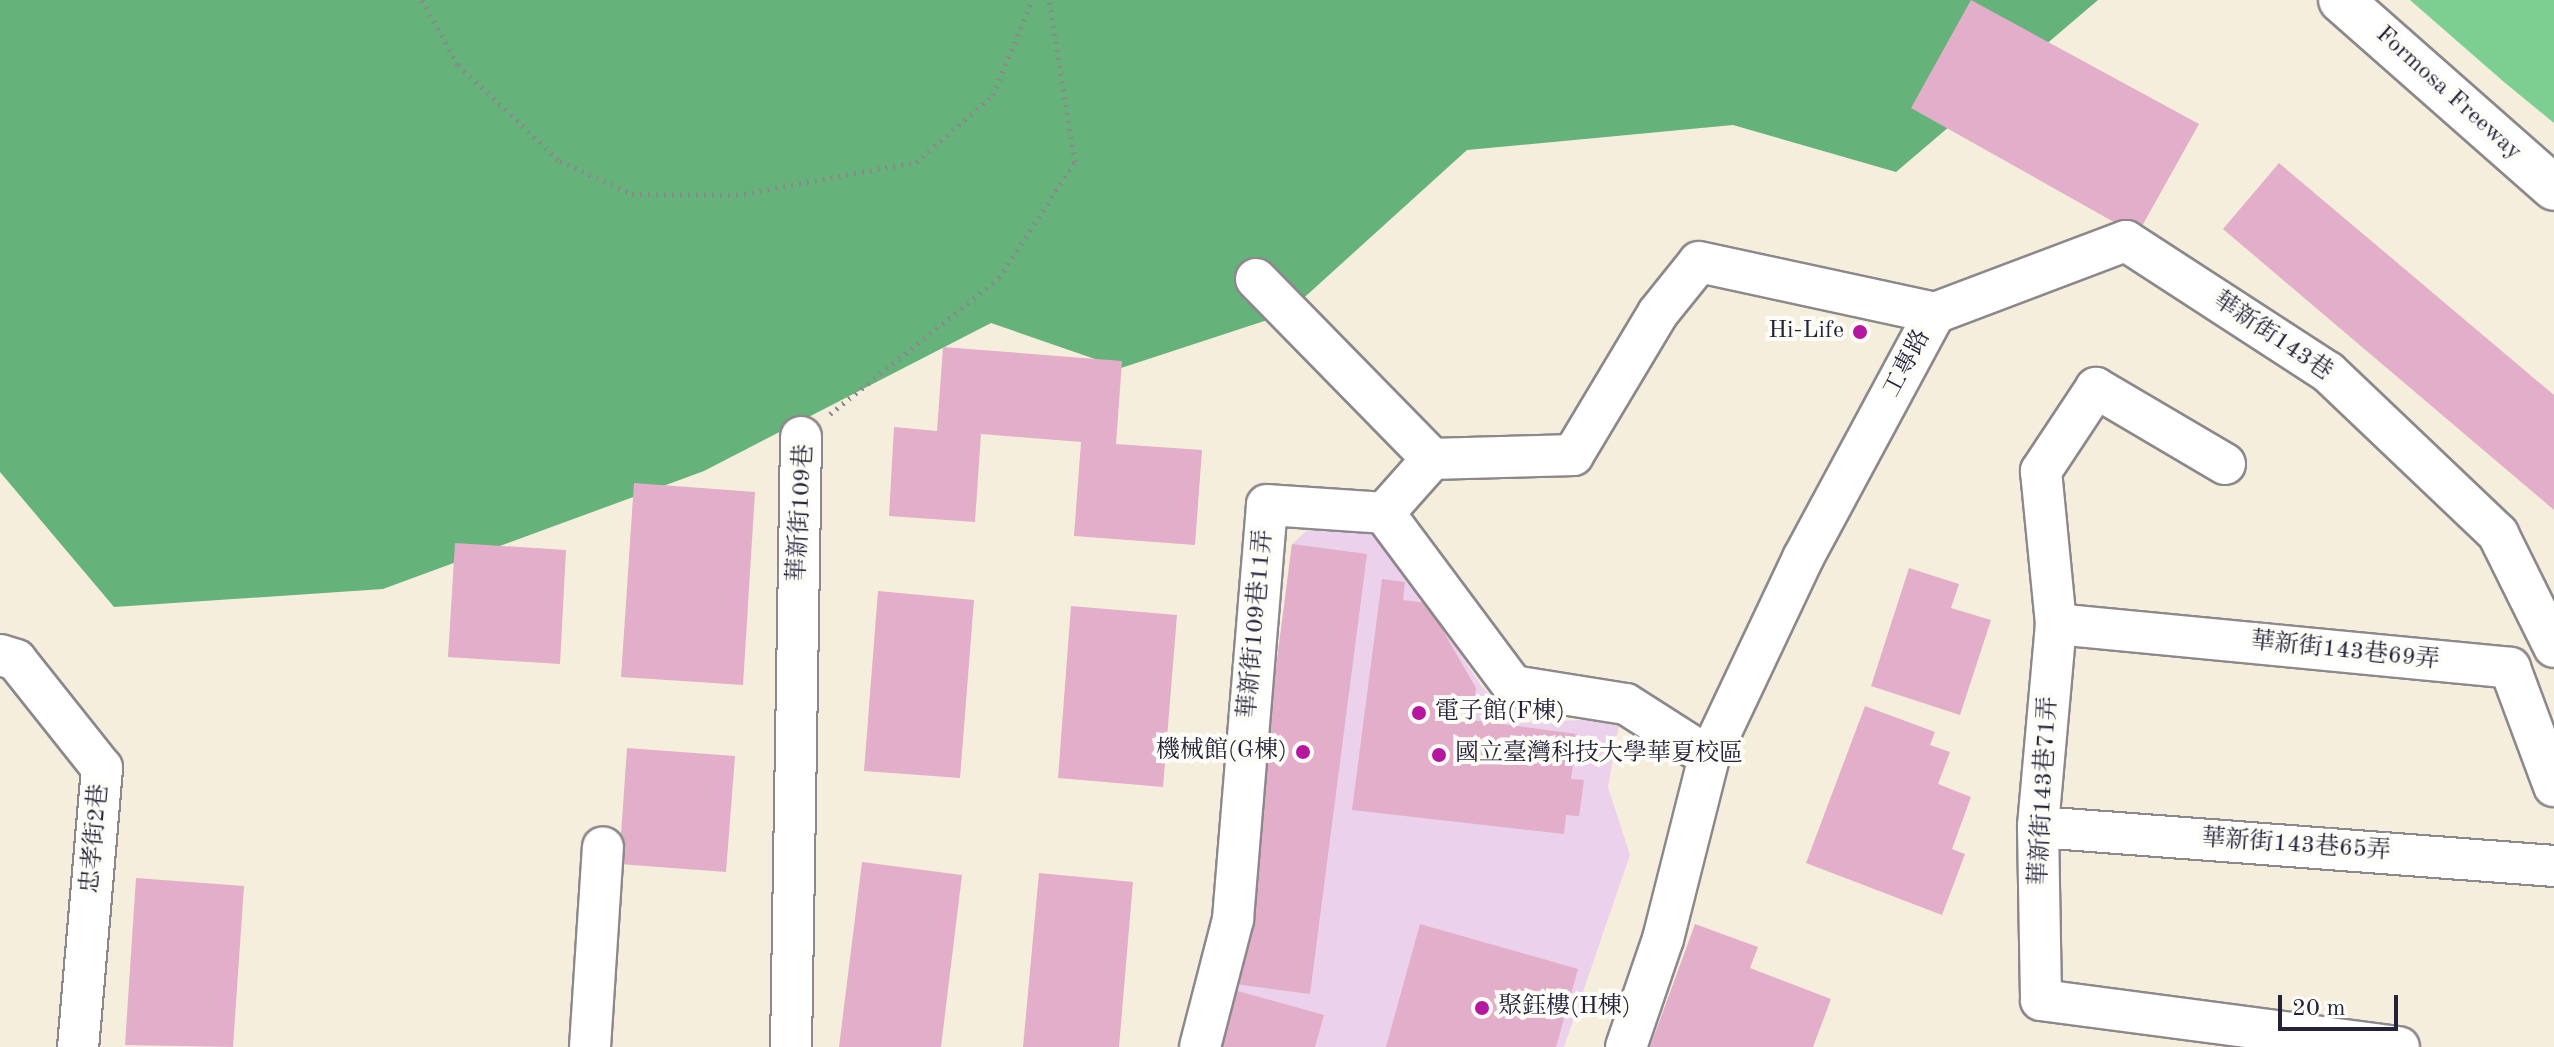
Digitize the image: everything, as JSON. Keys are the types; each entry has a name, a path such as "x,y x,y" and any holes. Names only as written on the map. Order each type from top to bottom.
{"highway":[{"name":"Formosa Freeway","path":"2341,0 2554,188"}],"street":[{"name":"華新街143巷","path":"1935,313 2126,241 2340,383 2498,534 2554,647"},
{"name":"工專路","path":"1432,459 1573,455 1658,313 1699,262 1935,313 1803,558 1709,757 1663,939 1626,1047"},
{"path":"1256,279 1432,459 1384,513 1513,686 1626,704 1709,757"},
{"name":"華新街143巷71弄","path":"2225,464 2096,388 2041,471 2056,624 2038,827 2041,1000 2399,1047"},
{"name":"華新街109巷","path":"791,1047 801,437"},
{"name":"華新街109巷11弄","path":"1200,1047 1233,919 1267,505 1384,513"},
{"name":"華新街143巷69弄","path":"2056,624 2510,668 2554,786"},
{"name":"忠孝街2巷","path":"8,657 102,768 78,1047"},
{"name":"華新街143巷65弄","path":"2038,827 2554,866"},
{"path":"590,1047 603,847"}],"path":[{"path":"422,0 458,65 560,161 632,194 736,195 916,162 993,95 1032,0"},
{"name":"華新街109巷","path":"801,437 999,278 1075,162 1049,0"}],"shaded area":[{"name":"國立臺灣科技大學華夏校區","path":"1315,523 1374,534 1398,558 1482,687 1521,723 1620,718 1608,787 1630,855 1564,1047 1214,1047 1240,950 1292,544"}],"green space":[{"path":"0,0 2098,0 1896,172 1733,125 1467,150 1286,314 1121,368 991,323 704,471 383,589 114,607 0,472"},
{"path":"2410,0 2554,0 2554,123 2504,82"}],"building":[{"path":"1971,0 2199,124 2137,235 1911,108"},
{"path":"2279,163 2554,395 2554,510 2223,229"},
{"path":"943,347 1122,361 1116,444 1202,450 1195,545 1074,536 1081,442 981,434 975,522 889,516 894,427 937,431"},
{"path":"634,483 755,492 743,685 621,677"},
{"path":"455,543 566,550 560,664 448,657"},
{"name":"機械館(G棟)","path":"1292,544 1367,554 1310,994 1235,984"},
{"path":"1909,568 1959,584 1951,608 1991,620 1960,715 1871,686"},
{"name":"電子館(F棟)","path":"1382,579 1405,582 1403,600 1427,603 1476,688 1472,720 1577,734 1571,779 1584,780 1579,816 1566,815 1564,834 1352,810"},
{"path":"878,591 974,600 960,778 864,771"},
{"path":"1071,606 1177,615 1163,787 1058,778"},
{"path":"1865,706 1935,732 1930,745 1950,752 1938,784 1971,797 1952,849 1965,854 1942,915 1806,863"},
{"path":"627,748 735,756 726,872 619,864"},
{"path":"862,862 962,875 941,1047 839,1047"},
{"path":"1039,873 1133,882 1119,1047 1023,1047"},
{"path":"136,878 244,886 233,1047 125,1045"},
{"name":"聚鈺樓(H棟)","path":"1420,924 1578,969 1556,1047 1386,1047"},
{"path":"1695,924 1758,947 1750,968 1831,999 1813,1047 1650,1047"},
{"path":"1230,989 1324,1015 1315,1047 1214,1047"}],"place":[{"name":"Hi-Life","path":"1860,332"},
{"name":"電子館(F棟)","path":"1419,713"},
{"name":"機械館(G棟)","path":"1303,752"},
{"name":"國立臺灣科技大學華夏校區","path":"1439,755"},
{"name":"聚鈺樓(H棟)","path":"1482,1008"}]}
